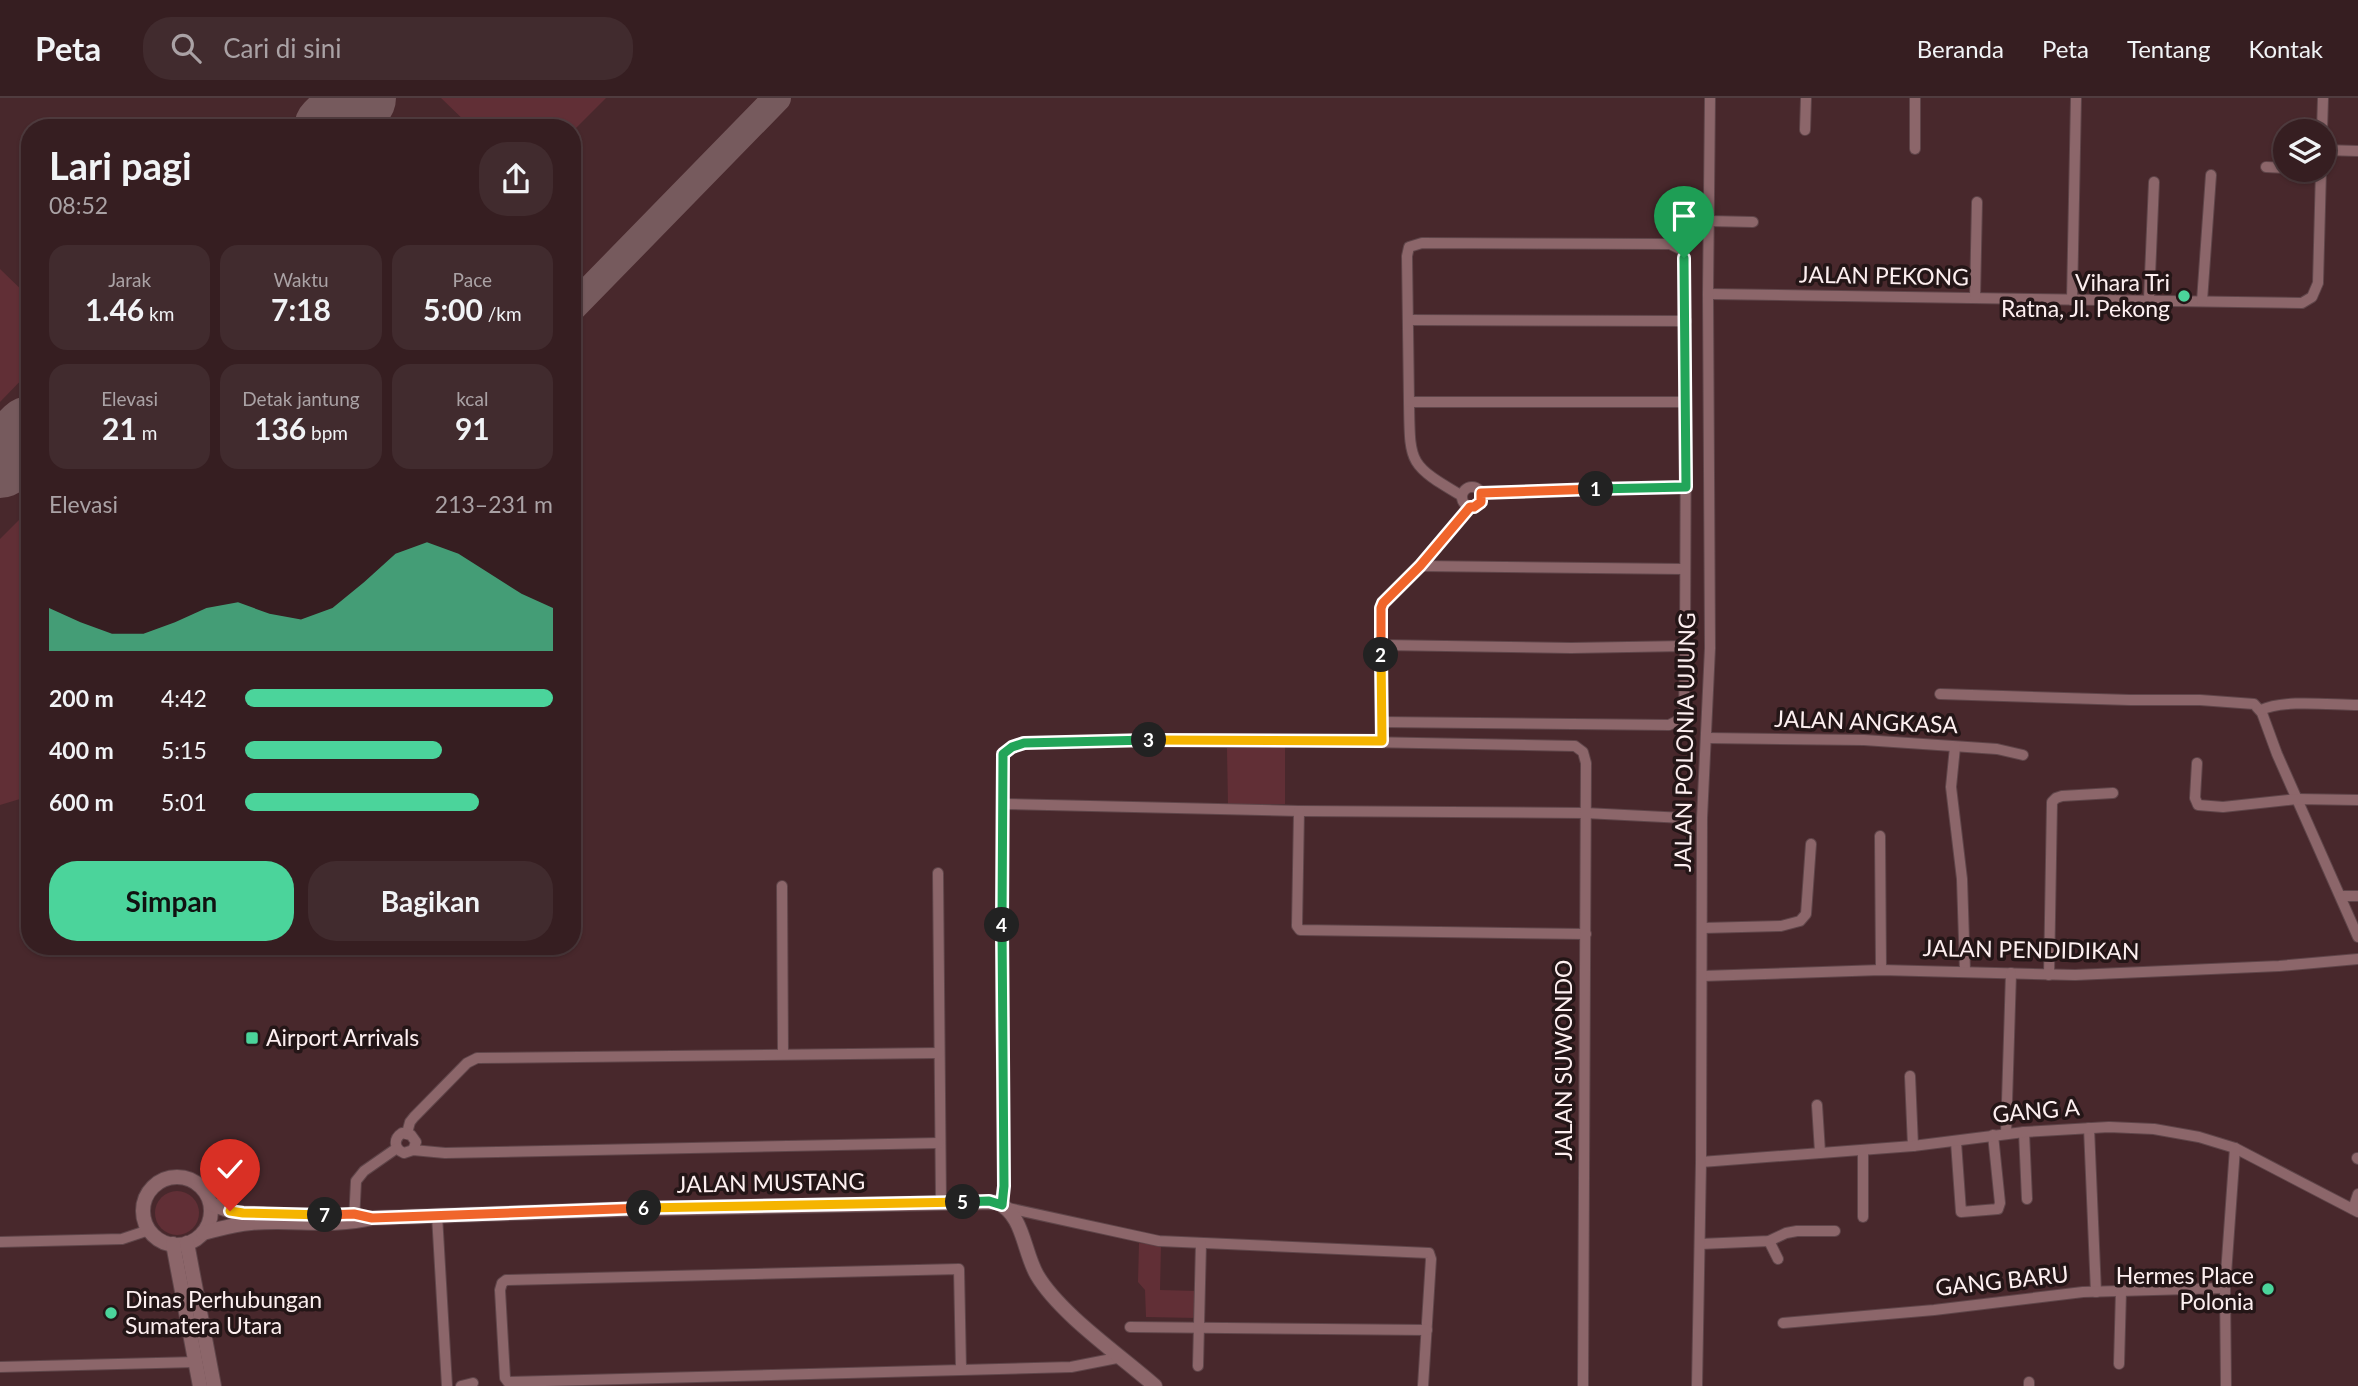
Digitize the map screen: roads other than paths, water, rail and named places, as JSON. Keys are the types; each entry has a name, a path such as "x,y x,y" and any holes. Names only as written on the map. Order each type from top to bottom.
{"main road":[{"path":"169,1177 191,1180 202,1189 211,1204 209,1221 203,1233 180,1244 159,1240 149,1230 144,1216 145,1201 152,1188 164,1179 169,1177"},
{"name":"JALAN MUSTANG","path":"211,1204 243,1213 354,1218 989,1201 1005,1206"},
{"path":"1005,1206 1014,1217 1037,1274 1067,1311 1155,1386"},
{"name":"JALAN MUSTANG","path":"203,1233 251,1223 354,1218"},
{"path":"180,1244 200,1386"},
{"path":"180,1244 214,1386"}],"street":[{"name":"JALAN POLONIA UJUNG","path":"1697,1386 1702,818 1710,648 1710,98"},
{"path":"1805,130 1806,98"},
{"path":"1915,98 1915,149"},
{"path":"2072,300 2076,98"},
{"path":"2322,119 2323,98"},
{"path":"2336,150 2358,151"},
{"path":"2266,167 2273,167"},
{"path":"2202,301 2211,175"},
{"path":"2149,299 2154,182"},
{"name":"JALAN PEKONG","path":"1708,294 2149,299 2292,304 2309,299 2316,290 2319,271 2320,182"},
{"path":"1975,298 1977,202"},
{"path":"1709,221 1753,222"},
{"path":"1381,722 1669,725 1679,720 1684,712 1686,321 1683,253 1675,245 1416,243 1407,250 1410,447 1414,460 1438,482 1462,496 1464,503 1470,507"},
{"path":"1409,320 1686,321"},
{"path":"1409,402 1686,401"},
{"path":"1481,493 1686,487"},
{"path":"1423,1386 1431,1259 1426,1252 1159,1241 1005,1206 1001,1026 1003,754 1012,747 1028,743 1211,739 1382,741 1383,603 1420,566 1470,507 1481,502 1478,489 1466,489 1462,496"},
{"path":"1420,566 1684,569"},
{"path":"1381,645 1572,648 1685,646"},
{"path":"1940,694 2254,704 2261,710 2358,937"},
{"path":"2261,710 2297,704 2358,705"},
{"name":"JALAN ANGKASA","path":"1707,738 1864,740 1997,749 2024,755"},
{"name":"JALAN SUWONDO","path":"1382,741 1569,744 1580,748 1585,757 1583,1386"},
{"path":"1955,747 1951,787 1962,879 1965,971"},
{"path":"2197,763 2194,798 2198,805 2223,807 2297,799 2358,800"},
{"path":"2049,975 2052,802 2059,797 2113,793"},
{"path":"1003,804 1299,811 1585,813 1684,818"},
{"path":"1299,811 1297,926 1300,930 1586,934"},
{"path":"1880,836 1881,970"},
{"path":"1703,928 1781,926 1800,921 1806,914 1811,844"},
{"path":"938,873 941,1203"},
{"path":"782,886 783,1054"},
{"path":"2341,896 2358,896"},
{"name":"JALAN PENDIDIKAN","path":"1702,976 1881,970 2049,975 2161,972 2358,959"},
{"path":"2006,1134 2011,973"},
{"path":"407,1133 414,1117 467,1063 477,1058 939,1053"},
{"path":"1910,1076 1913,1146"},
{"path":"1817,1105 1820,1152"},
{"name":"GANG A","path":"1701,1162 1913,1146 2024,1132 2131,1127 2165,1130 2235,1148 2356,1211"},
{"path":"2089,1128 2094,1203 2095,1292"},
{"path":"2024,1132 2027,1199"},
{"path":"412,1150 416,1142 411,1135 402,1133 396,1139 397,1148 404,1153 412,1150 444,1153 939,1143"},
{"path":"1956,1142 1961,1212 1998,1209 2000,1203 1993,1135"},
{"path":"354,1218 356,1181 364,1171 397,1148"},
{"path":"2226,1386 2225,1288 2235,1148"},
{"path":"1863,1150 1863,1217"},
{"path":"2356,1211 2358,1194"},
{"path":"437,1215 447,1386"},
{"path":"0,1242 122,1239 149,1230"},
{"path":"1700,1244 1769,1241 1792,1231 1835,1231"},
{"path":"1769,1241 1778,1259"},
{"path":"1198,1366 1201,1243"},
{"path":"961,1369 959,1269 506,1280 500,1290 505,1378 508,1382 1070,1367 1122,1357"},
{"name":"GANG BARU","path":"1783,1323 2095,1292 2225,1288"},
{"path":"2119,1364 2121,1291"},
{"path":"1130,1327 1427,1330"},
{"path":"0,1367 196,1362"},
{"path":"461,1386 473,1383"}],"place":[{"name":"Vihara Tri Ratna, Jl. Pekong","path":"2184,296"},
{"name":"Airport Arrivals","path":"252,1038"},
{"name":"Hermes Place Polonia","path":"2268,1289"},
{"name":"Dinas Perhubungan Sumatera Utara","path":"111,1313"}]}
